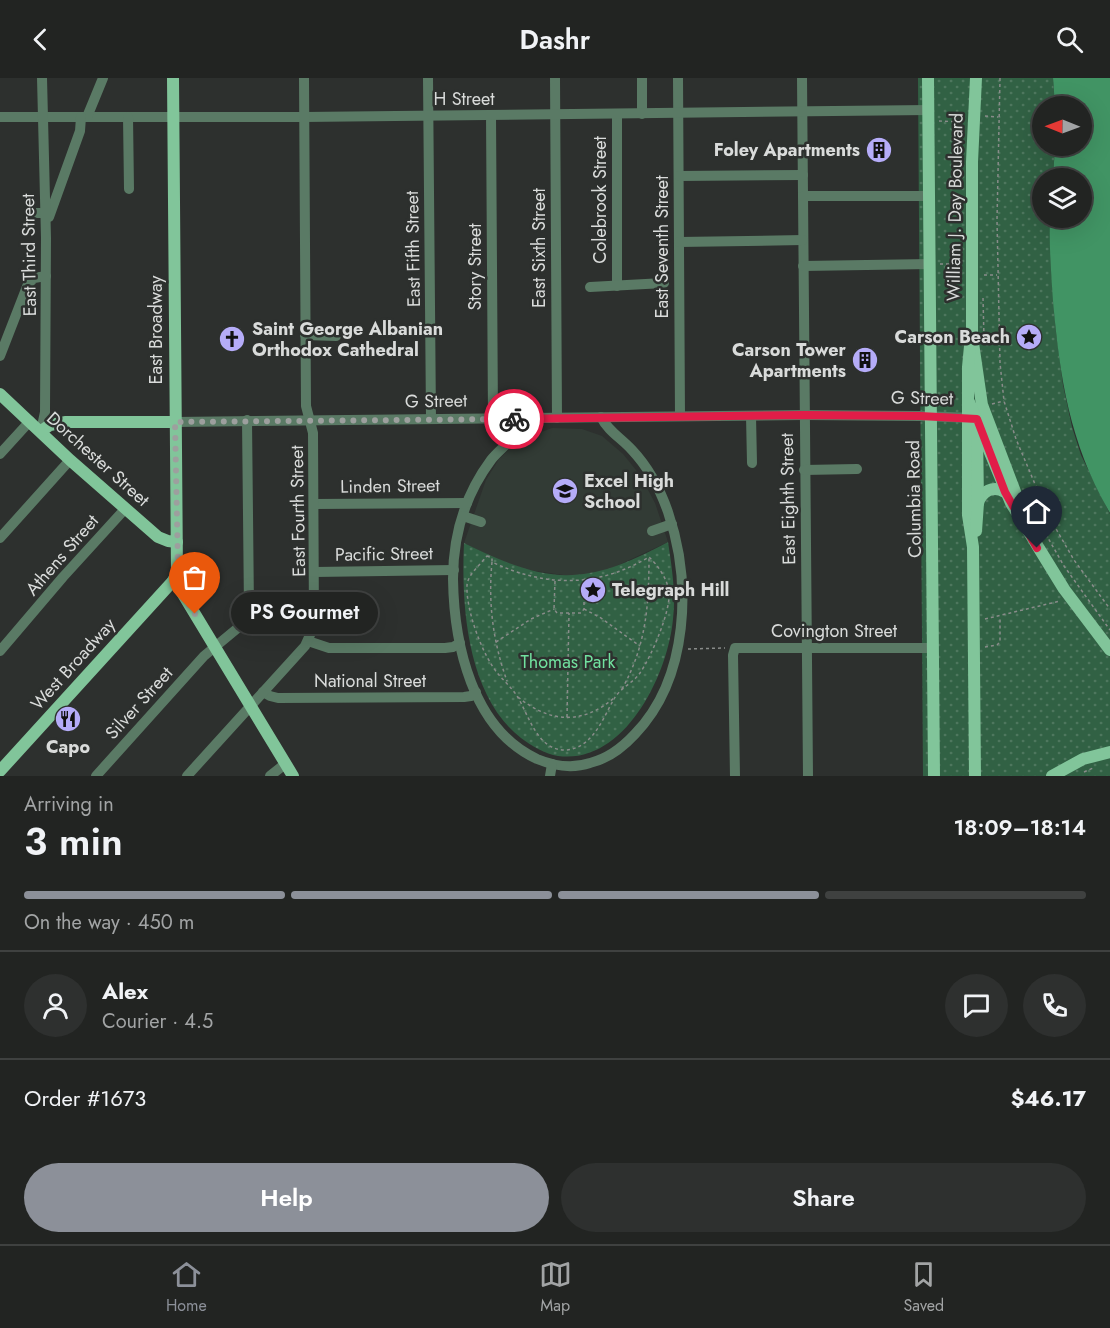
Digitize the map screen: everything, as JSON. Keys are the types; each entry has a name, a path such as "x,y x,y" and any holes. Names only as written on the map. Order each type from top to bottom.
{"main road":[{"name":"East Broadway","path":"173,78 178,568 173,581"},
{"name":"Columbia Road","path":"928,78 930,196 935,264 931,416 934,776"},
{"name":"William J. Day Boulevard","path":"976,78 972,162 972,336 968,367 969,401 973,418 1005,492 1064,589 1110,650"},
{"name":"William J. Day Boulevard","path":"972,336 982,405 1017,497 1023,521"},
{"path":"973,547 968,515 973,418 978,379"},
{"name":"Dorchester Street","path":"0,394 70,460 158,537 168,542 177,542"},
{"path":"973,418 978,503 973,547 975,776"},
{"name":"G Street","path":"41,431 51,425 66,422 175,422"},
{"path":"978,503 980,497 988,490 997,489 1005,492"},
{"path":"173,581 293,776"},
{"name":"West Broadway","path":"0,771 173,581"},
{"path":"1052,776 1083,759 1110,752"}],"street":[{"name":"East Third Street","path":"41,431 45,422 46,276 42,78"},
{"path":"46,238 51,210 84,117 103,78"},
{"name":"East Fourth Street","path":"187,776 308,642 315,619 313,433 306,406 303,78"},
{"name":"East Fifth Street","path":"428,78 431,419"},
{"name":"East Sixth Street","path":"555,78 557,418"},
{"path":"642,78 642,114"},
{"name":"East Seventh Street","path":"678,78 680,416"},
{"name":"East Eighth Street","path":"802,78 808,776"},
{"name":"H Street","path":"0,117 304,117 928,110"},
{"name":"Colebrook Street","path":"616,114 617,286"},
{"name":"Story Street","path":"490,115 493,418"},
{"path":"128,117 129,189"},
{"path":"678,176 803,175"},
{"path":"803,196 930,196"},
{"path":"31,213 46,213"},
{"path":"679,242 803,240"},
{"path":"803,266 935,264"},
{"path":"0,356 28,284 34,278 46,276"},
{"path":"590,287 664,283"},
{"path":"305,335 336,336"},
{"name":"G Street","path":"175,422 804,415 973,418"},
{"path":"751,416 752,463"},
{"path":"524,419 520,430 501,447 485,469 467,503 458,535 454,570 455,608 460,643 476,692 493,721 506,737 530,755 552,764 566,766 587,764 608,756 637,732 658,701 672,666 681,624 681,578 672,524 664,500 649,472 631,449 606,427 601,417"},
{"name":"Silver Street","path":"96,776 215,646 244,622 248,614 247,420"},
{"path":"0,454 30,421"},
{"path":"0,538 70,460"},
{"path":"804,470 857,469"},
{"name":"Linden Street","path":"314,504 467,503"},
{"name":"Athens Street","path":"0,651 125,509"},
{"path":"463,516 481,522"},
{"path":"652,531 672,524"},
{"name":"Pacific Street","path":"315,572 454,570"},
{"path":"308,642 329,648 445,648 460,643"},
{"path":"732,648 734,655 735,776"},
{"name":"Covington Street","path":"732,648 933,648"},
{"name":"National Street","path":"263,692 278,698 464,697 476,692"},
{"path":"270,776 285,764"},
{"path":"550,776 552,764"}],"path":[{"path":"1000,78 998,275 1000,363 1004,401 1017,440 1048,515 1074,560 1110,609"},
{"path":"984,123 984,116 998,117"},
{"path":"938,121 963,122"},
{"path":"935,264 962,264"},
{"path":"983,275 998,275"},
{"path":"983,298 984,344"},
{"path":"989,399 991,404 1004,401"},
{"path":"1030,507 1064,566 1110,630"},
{"path":"507,682 495,642 490,595 492,558 487,556 468,580 468,601 482,646 499,675 518,697 528,720 543,740 563,750 576,748 592,736 635,665 641,647 648,596 649,556"},
{"path":"492,562 521,574 556,581 581,581 626,569 649,556"},
{"path":"621,690 639,674 646,663 666,610 669,590 660,571 649,556"},
{"path":"554,609 556,581"},
{"path":"554,609 557,612 581,613 584,609 584,586 581,581"},
{"path":"985,620 1060,601"},
{"path":"495,642 531,619 554,609"},
{"path":"584,609 609,623 641,647"},
{"path":"567,718 569,613"},
{"path":"985,647 998,645 1000,642 1000,616"},
{"path":"689,649 732,648"},
{"path":"518,697 545,714 567,718 580,717 597,711 615,698"},
{"path":"1078,774 1096,767"}],"shaded area":[{"path":"1053,78 1110,78 1110,513 1085,462 1069,411 1059,358 1050,249 1050,228 1092,228 1092,168 1054,168 1054,156 1092,156 1092,96 1054,96"},
{"name":"Excel High School","path":"552,428 582,429 602,436 623,454 640,475 655,503 668,542 610,569 570,576 528,570 496,559 464,543 486,480 499,459 518,441"}],"green space":[{"path":"918,78 1053,78 1054,96 1032,96 1032,156 1054,156 1054,168 1032,168 1032,228 1050,228 1056,332 1063,385 1081,455 1110,514 1110,776 923,776"},
{"name":"Thomas Park","path":"668,542 674,600 673,619 662,665 639,712 623,731 604,746 582,755 553,755 521,738 503,720 489,699 478,674 466,621 464,543 520,567 566,575 589,573 613,567"}],"way so far":[{"path":"195,614 173,581 178,568 175,422 514,419"}],"place":[{"name":"Foley Apartments","path":"879,150"},
{"name":"Carson Beach","path":"1029,337"},
{"name":"Saint George Albanian Orthodox Cathedral","path":"232,339"},
{"name":"Carson Tower Apartments","path":"865,360"},
{"name":"Excel High School","path":"565,491"},
{"name":"Telegraph Hill","path":"593,590"},
{"name":"PS Gourmet","path":"195,614"},
{"name":"Capo","path":"68,719"}],"route":[{"path":"514,419 804,415 977,419 1005,492 1037,548"}]}
